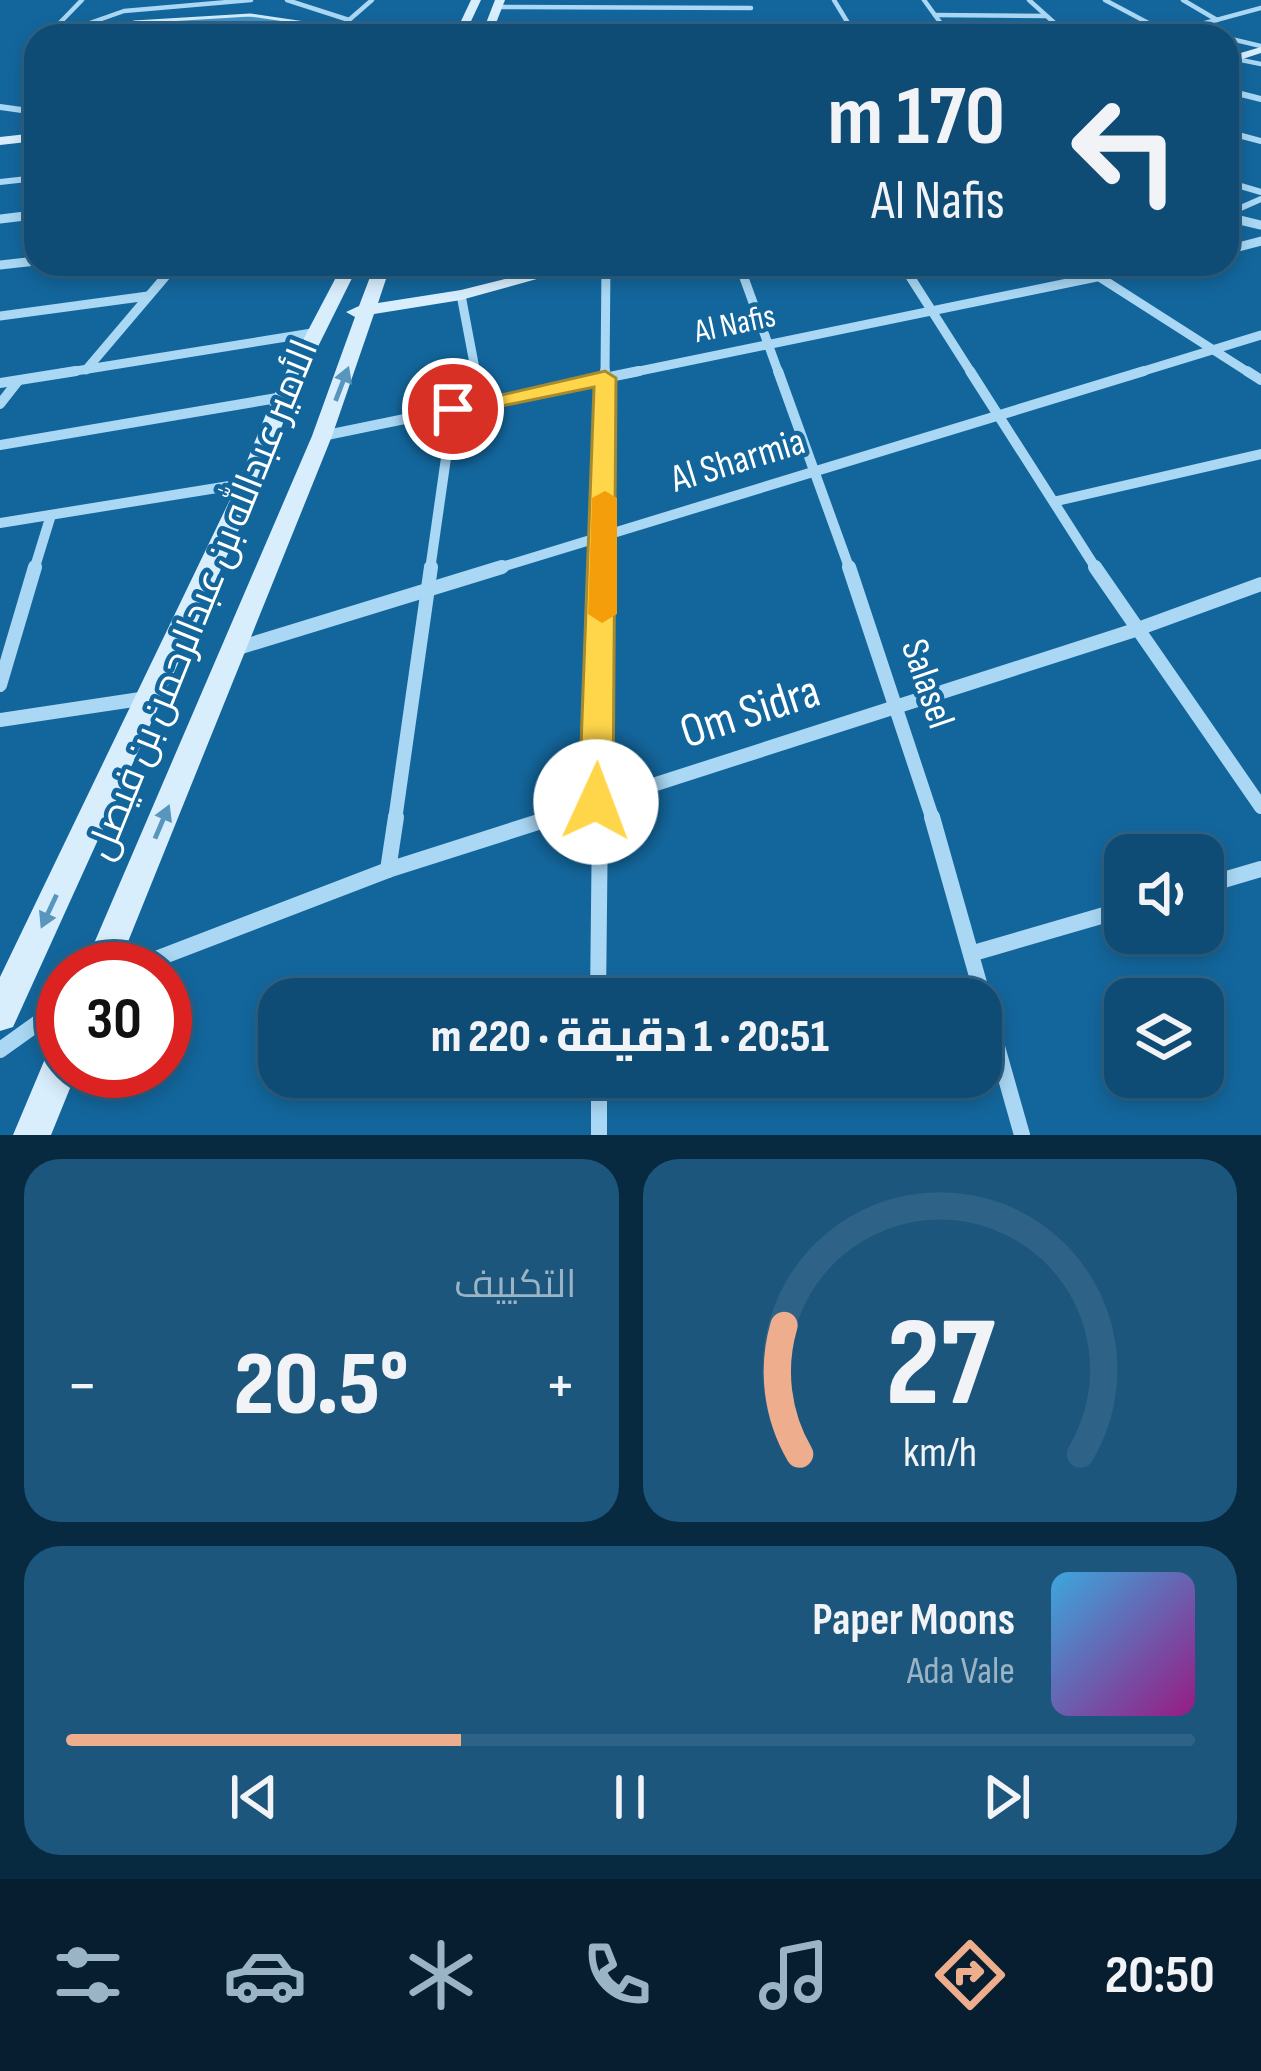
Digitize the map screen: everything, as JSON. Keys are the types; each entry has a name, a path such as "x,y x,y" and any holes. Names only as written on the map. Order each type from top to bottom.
{"main road":[{"name":"الأمير عبدالله بن عبدالرحمن بن فيصل","path":"0,1015 8,982 148,698 284,397 345,276"},
{"name":"الأمير عبدالله بن عبدالرحمن بن فيصل","path":"111,942 322,436 379,276"},
{"path":"323,321 479,276"},
{"path":"367,307 461,295 536,276"},
{"path":"32,1135 47,1098"}],"street":[{"path":"61,24 82,0"},
{"path":"125,0 127,9"},
{"path":"72,24 127,9 251,0"},
{"path":"287,0 349,20 349,24"},
{"path":"924,0 942,24"},
{"path":"1029,0 1055,24"},
{"path":"1106,0 1151,24"},
{"path":"1184,0 1216,20"},
{"path":"498,3 592,8 750,4"},
{"path":"592,8 594,24"},
{"path":"1202,24 1261,8"},
{"path":"935,15 1046,16"},
{"path":"1239,248 1261,241"},
{"path":"1244,247 1261,254"},
{"path":"86,370 166,276"},
{"path":"598,978 596,802 606,276"},
{"name":"Salasel","path":"743,276 900,704 977,952 1022,1135"},
{"path":"910,276 1136,629 1261,807"},
{"name":"Al Nafis","path":"322,436 1104,276"},
{"path":"1099,277 1261,380"},
{"path":"461,295 482,403"},
{"path":"0,316 148,296"},
{"path":"0,383 323,321"},
{"name":"Al Sharmia","path":"234,650 1261,335"},
{"path":"0,404 18,380"},
{"path":"0,445 284,397"},
{"path":"388,870 453,409"},
{"path":"1057,501 1261,454"},
{"path":"0,523 249,483"},
{"path":"0,686 51,515"},
{"name":"Om Sidra","path":"192,945 388,870 1136,629 1261,584"},
{"path":"0,720 148,698"},
{"path":"1224,880 1261,869"},
{"path":"977,952 1104,915"},
{"path":"0,1050 36,1024"},
{"path":"598,1098 599,1135"}],"lane":[{"path":"287,0 303,0"},
{"path":"349,20 372,0"}],"building":[{"path":"250,15 305,23 135,24"}],"slow traffic":[{"path":"602,614 605,498"}],"route":[{"path":"453,409 605,378 596,802"}]}
